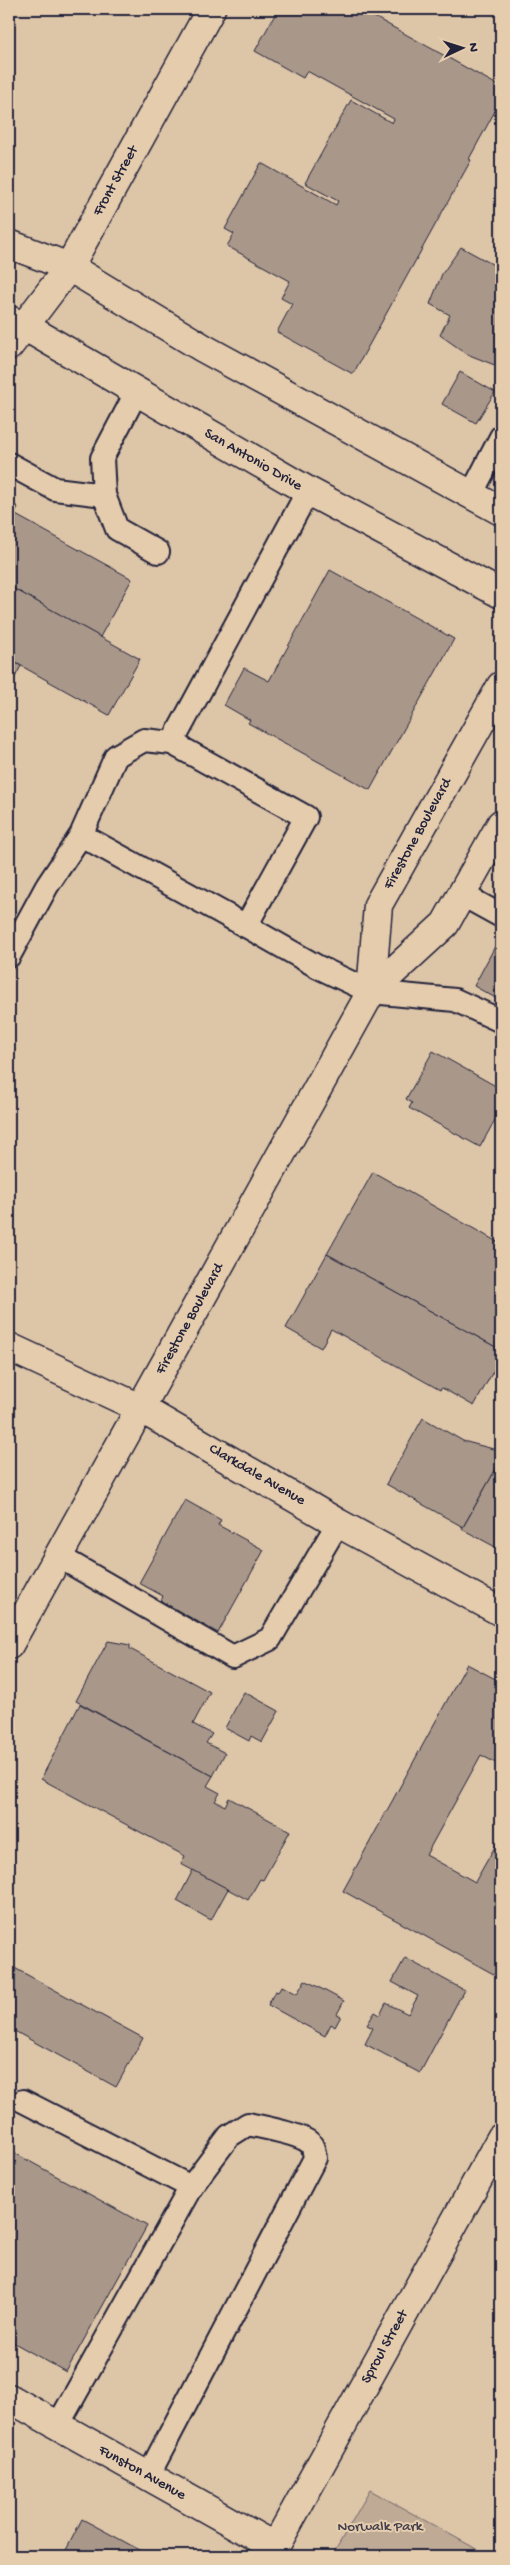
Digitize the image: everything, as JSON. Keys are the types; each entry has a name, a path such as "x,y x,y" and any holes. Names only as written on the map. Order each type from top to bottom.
{"street":[{"name":"Front Street","path":"14,330 69,267 211,9"},
{"path":"9,244 69,267 203,348 501,511"},
{"name":"San Antonio Drive","path":"14,330 136,392 308,491 501,594"},
{"name":"Firestone Boulevard","path":"371,992 378,905 501,686"},
{"name":"Firestone Boulevard","path":"9,1645 371,992 445,924 501,824"},
{"name":"Clarkdale Avenue","path":"9,1347 140,1408 338,1522 501,1612"},
{"name":"Sproul Street","path":"272,2552 501,2138"},
{"name":"Funston Avenue","path":"9,2398 148,2476 272,2552"}],"lane":[{"path":"136,392 102,458 104,495 117,529 158,552"},
{"path":"471,495 501,438"},
{"path":"9,464 56,489 104,495"},
{"path":"172,743 308,491"},
{"path":"9,956 47,886 81,835 116,756 144,740 172,743 306,817 246,926"},
{"path":"81,835 318,967 371,992 455,1000 501,1021"},
{"path":"461,894 501,916"},
{"path":"58,1556 233,1657 270,1639 338,1522"},
{"path":"23,2101 191,2187"},
{"path":"58,2426 191,2187 229,2136 248,2124 301,2138 310,2143 315,2158 148,2476"}],"green space":[{"name":"Norwalk Park","path":"370,2490 489,2556 332,2556"}],"building":[{"path":"278,9 360,9 501,87 501,100 469,159 471,160 353,374 277,332 292,304 281,298 290,281 227,246 234,234 225,229 261,163 336,205 338,201 305,183 351,100 392,123 394,119 307,71 303,78 255,51"},
{"path":"461,247 501,269 501,359 497,366 467,354 440,335 450,315 430,304 442,274"},
{"path":"460,372 495,392 476,423 442,404"},
{"path":"9,502 18,507 14,514 132,579 100,637 9,586"},
{"path":"330,570 454,639 370,790 248,723 250,720 224,705 244,668 269,681"},
{"path":"9,586 140,659 109,715 9,659"},
{"path":"9,659 21,666 9,688"},
{"path":"501,935 501,1001 474,986"},
{"path":"433,1051 501,1089 501,1109 480,1147 409,1108 412,1103 406,1099"},
{"path":"373,1172 501,1244 501,1350 327,1254"},
{"path":"327,1254 501,1350 501,1357 474,1406 442,1388 440,1390 331,1329 321,1348 286,1328"},
{"path":"423,1418 463,1441 501,1451 501,1460 463,1527 386,1484"},
{"path":"501,1460 501,1550 462,1529"},
{"path":"185,1500 221,1520 218,1525 264,1550 218,1633 161,1601 163,1596 139,1583"},
{"path":"108,1641 130,1645 130,1649 210,1692 193,1724 212,1734 206,1743 225,1753 213,1776 76,1701"},
{"path":"467,1664 501,1682 501,1766 481,1755 426,1855 475,1882 501,1836 501,1972 499,1977 343,1891"},
{"path":"244,1692 279,1711 262,1742 251,1736 249,1741 225,1728"},
{"path":"80,1704 213,1776 207,1786 220,1793 215,1801 225,1806 229,1798 290,1831 263,1880 260,1879 248,1900 181,1864 185,1856 41,1779"},
{"path":"193,1870 228,1889 211,1920 177,1901"},
{"path":"405,1958 464,1990 420,2073 365,2044 373,2028 367,2025 375,2012 380,2015 386,2003 408,2014 418,1996 392,1982"},
{"path":"9,1965 143,2038 116,2087 9,2028"},
{"path":"305,1980 344,2001 337,2014 341,2016 335,2027 331,2024 325,2036 268,2005 275,1991 278,1992 282,1986 297,1994"},
{"path":"9,2150 147,2226 66,2372 9,2340"},
{"path":"82,2519 151,2556 63,2556"}]}
